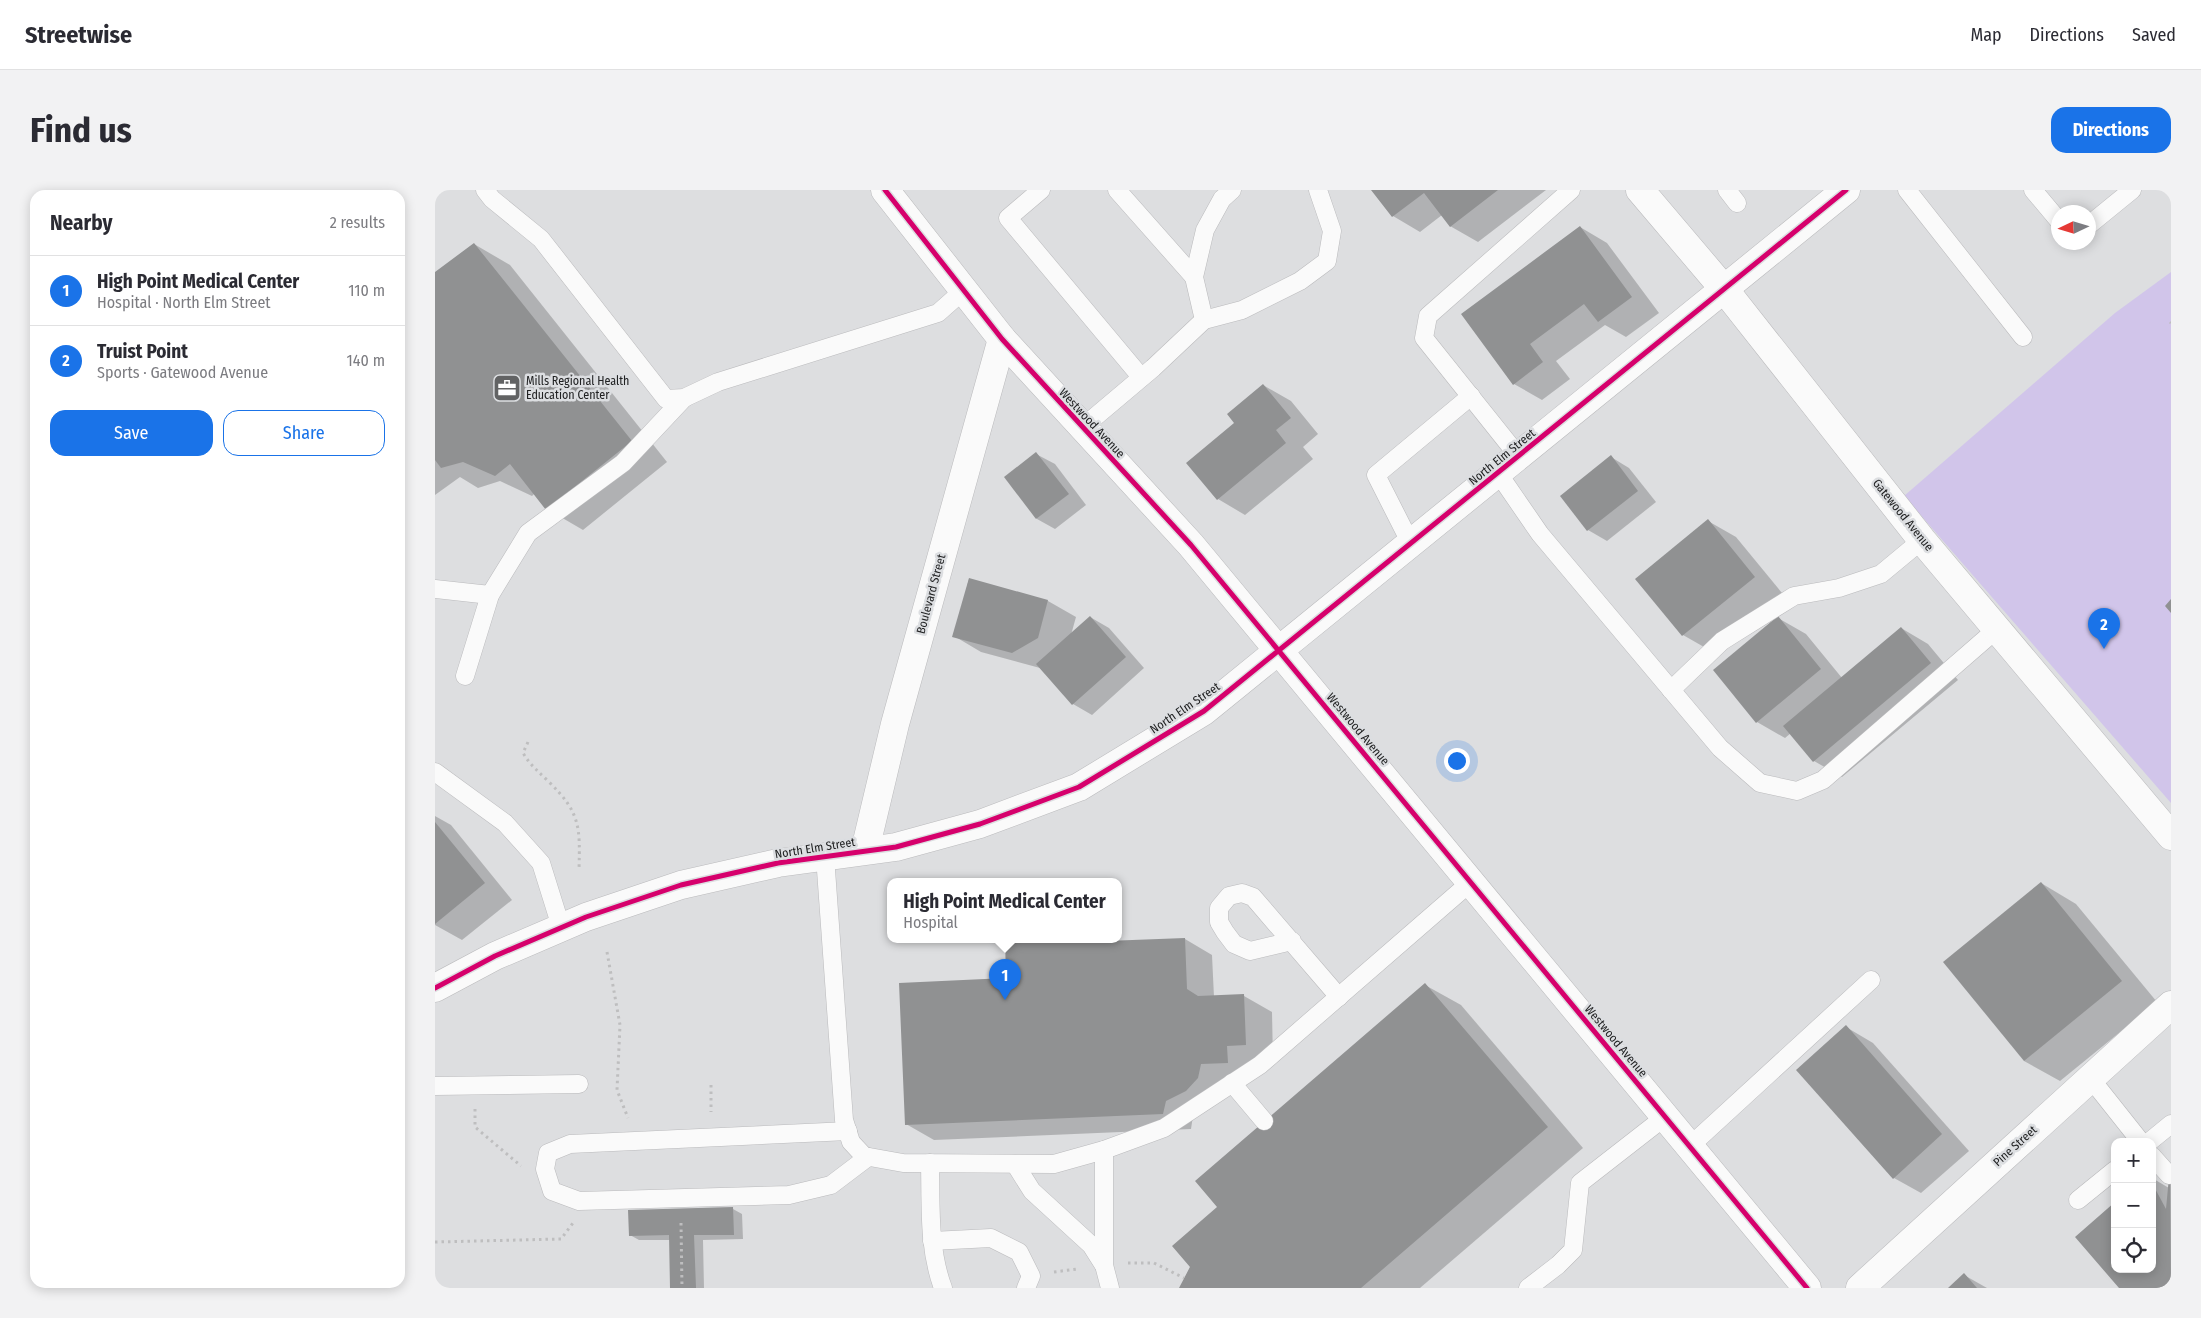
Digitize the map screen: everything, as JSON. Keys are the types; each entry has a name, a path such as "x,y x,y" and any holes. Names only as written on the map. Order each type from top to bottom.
{"street":[{"name":"Gatewood Avenue","path":"1640,190 1724,290 1922,540 1998,628 2171,836"},
{"name":"North Elm Street","path":"435,988 495,956 561,927 681,885 778,863 897,847 980,824 1079,787 1204,711 1846,190"},
{"name":"Westwood Avenue","path":"888,191 1002,339 1191,545 1472,881 1807,1288"},
{"name":"Boulevard Street","path":"865,850 895,724 1002,339"},
{"name":"Pine Street","path":"1860,1288 2171,1005"}],"lane":[{"path":"485,190 492,199 541,239 666,399 684,398 719,382 939,313 964,290"},
{"path":"1041,190 1007,218 1141,377"},
{"path":"1117,190 1194,277"},
{"path":"1204,320 1194,277 1205,230 1222,199 1232,190"},
{"path":"1083,427 1204,320 1242,310 1300,281 1327,261 1332,231 1318,190"},
{"path":"1571,190 1428,316 1424,338 1471,396 1508,465 1540,534 1720,748 1759,783 1797,791 1823,780 1998,628"},
{"path":"1907,190 2023,337"},
{"path":"2033,190 2051,211"},
{"path":"2096,219 2132,190"},
{"path":"1411,544 1376,475 1471,396"},
{"path":"465,676 490,595 528,533 623,463 684,398"},
{"path":"1671,690 1722,642 1794,596 1839,588 1881,574 1922,540"},
{"path":"435,589 490,595"},
{"path":"435,772 505,823 541,862 561,927"},
{"path":"825,856 844,1120 851,1142 864,1156 903,1163 1054,1164 1104,1150 1164,1128 1260,1065 1472,881"},
{"path":"1291,941 1339,997"},
{"path":"1690,1146 1871,980"},
{"path":"2091,1079 2138,1138"},
{"path":"1232,1083 1265,1121"},
{"path":"435,1086 579,1084"},
{"path":"1528,1288 1558,1265 1573,1250 1580,1183 1666,1116"},
{"path":"2154,1138 2171,1124"},
{"path":"848,1131 570,1144 548,1153 545,1169 552,1191 579,1201 789,1195 831,1185 868,1157"},
{"path":"1104,1150 1104,1265 1110,1288"},
{"path":"2156,1160 2169,1174"},
{"path":"930,1163 932,1241 935,1266 943,1288"},
{"path":"1015,1164 1032,1191 1091,1245 1104,1265"},
{"path":"2077,1200 2111,1173"},
{"path":"932,1241 991,1238 1012,1248 1019,1252 1031,1276 1026,1288"}],"path":[{"path":"527,742 523,753 530,764 566,799 574,814 580,836 579,870"},
{"path":"607,952 619,1025 617,1090 628,1118 633,1119"},
{"path":"475,1086 475,1127 520,1165 545,1169"},
{"path":"680,1197 682,1288"},
{"path":"435,1242 561,1238 590,1201"}],"shaded area":[{"path":"2171,272 2171,803 1904,496 2115,313"}],"building":[{"path":"1371,190 1498,190 1450,227 1424,193 1392,217"},
{"path":"1580,226 1632,297 1598,322 1584,304 1530,344 1543,362 1513,385 1461,314"},
{"path":"474,243 632,441 546,510 510,464 495,476 463,462 441,468 435,460 435,272"},
{"path":"1263,384 1291,418 1276,430 1286,443 1217,500 1186,463 1234,423 1227,414"},
{"path":"1036,452 1069,494 1036,519 1004,477"},
{"path":"1611,455 1638,491 1587,531 1560,496"},
{"path":"1708,519 1755,577 1682,636 1635,579"},
{"path":"969,578 1048,600 1038,638 1012,653 952,637"},
{"path":"2171,599 2171,613 2165,606"},
{"path":"1090,616 1126,657 1072,705 1036,664"},
{"path":"1778,616 1821,669 1756,723 1713,670"},
{"path":"1901,627 1931,663 1813,762 1783,726"},
{"path":"435,822 485,883 435,924"},
{"path":"2041,882 2122,981 2024,1061 1943,962"},
{"path":"1185,938 1187,989 1198,996 1244,994 1246,1045 1227,1046 1228,1063 1201,1064 1198,1078 1186,1091 1166,1101 1163,1114 905,1125 899,983 1006,978 1005,943 1122,943 1122,940"},
{"path":"1425,983 1548,1127 1361,1288 1179,1288 1190,1267 1172,1246 1217,1207 1195,1181"},
{"path":"1846,1025 1942,1134 1893,1179 1796,1070"},
{"path":"2170,1166 2171,1288 2119,1288 2075,1237 2111,1206 2111,1273 2156,1273 2156,1190 2166,1209"},
{"path":"733,1207 734,1235 694,1235 696,1288 670,1288 669,1235 629,1236 628,1210"},
{"path":"1964,1273 1977,1288 1948,1288"}],"cycle path":[{"path":"885,190 1002,339 1191,545 1807,1288"},
{"path":"435,988 495,956 586,917 681,885 778,863 896,847 980,824 1079,787 1204,711 1846,190"}],"place":[{"name":"Mills Regional Health Education Center","path":"507,388"},
{"name":"Truist Point","path":"2104,649"},
{"name":"High Point Medical Center","path":"1005,1000"}]}
